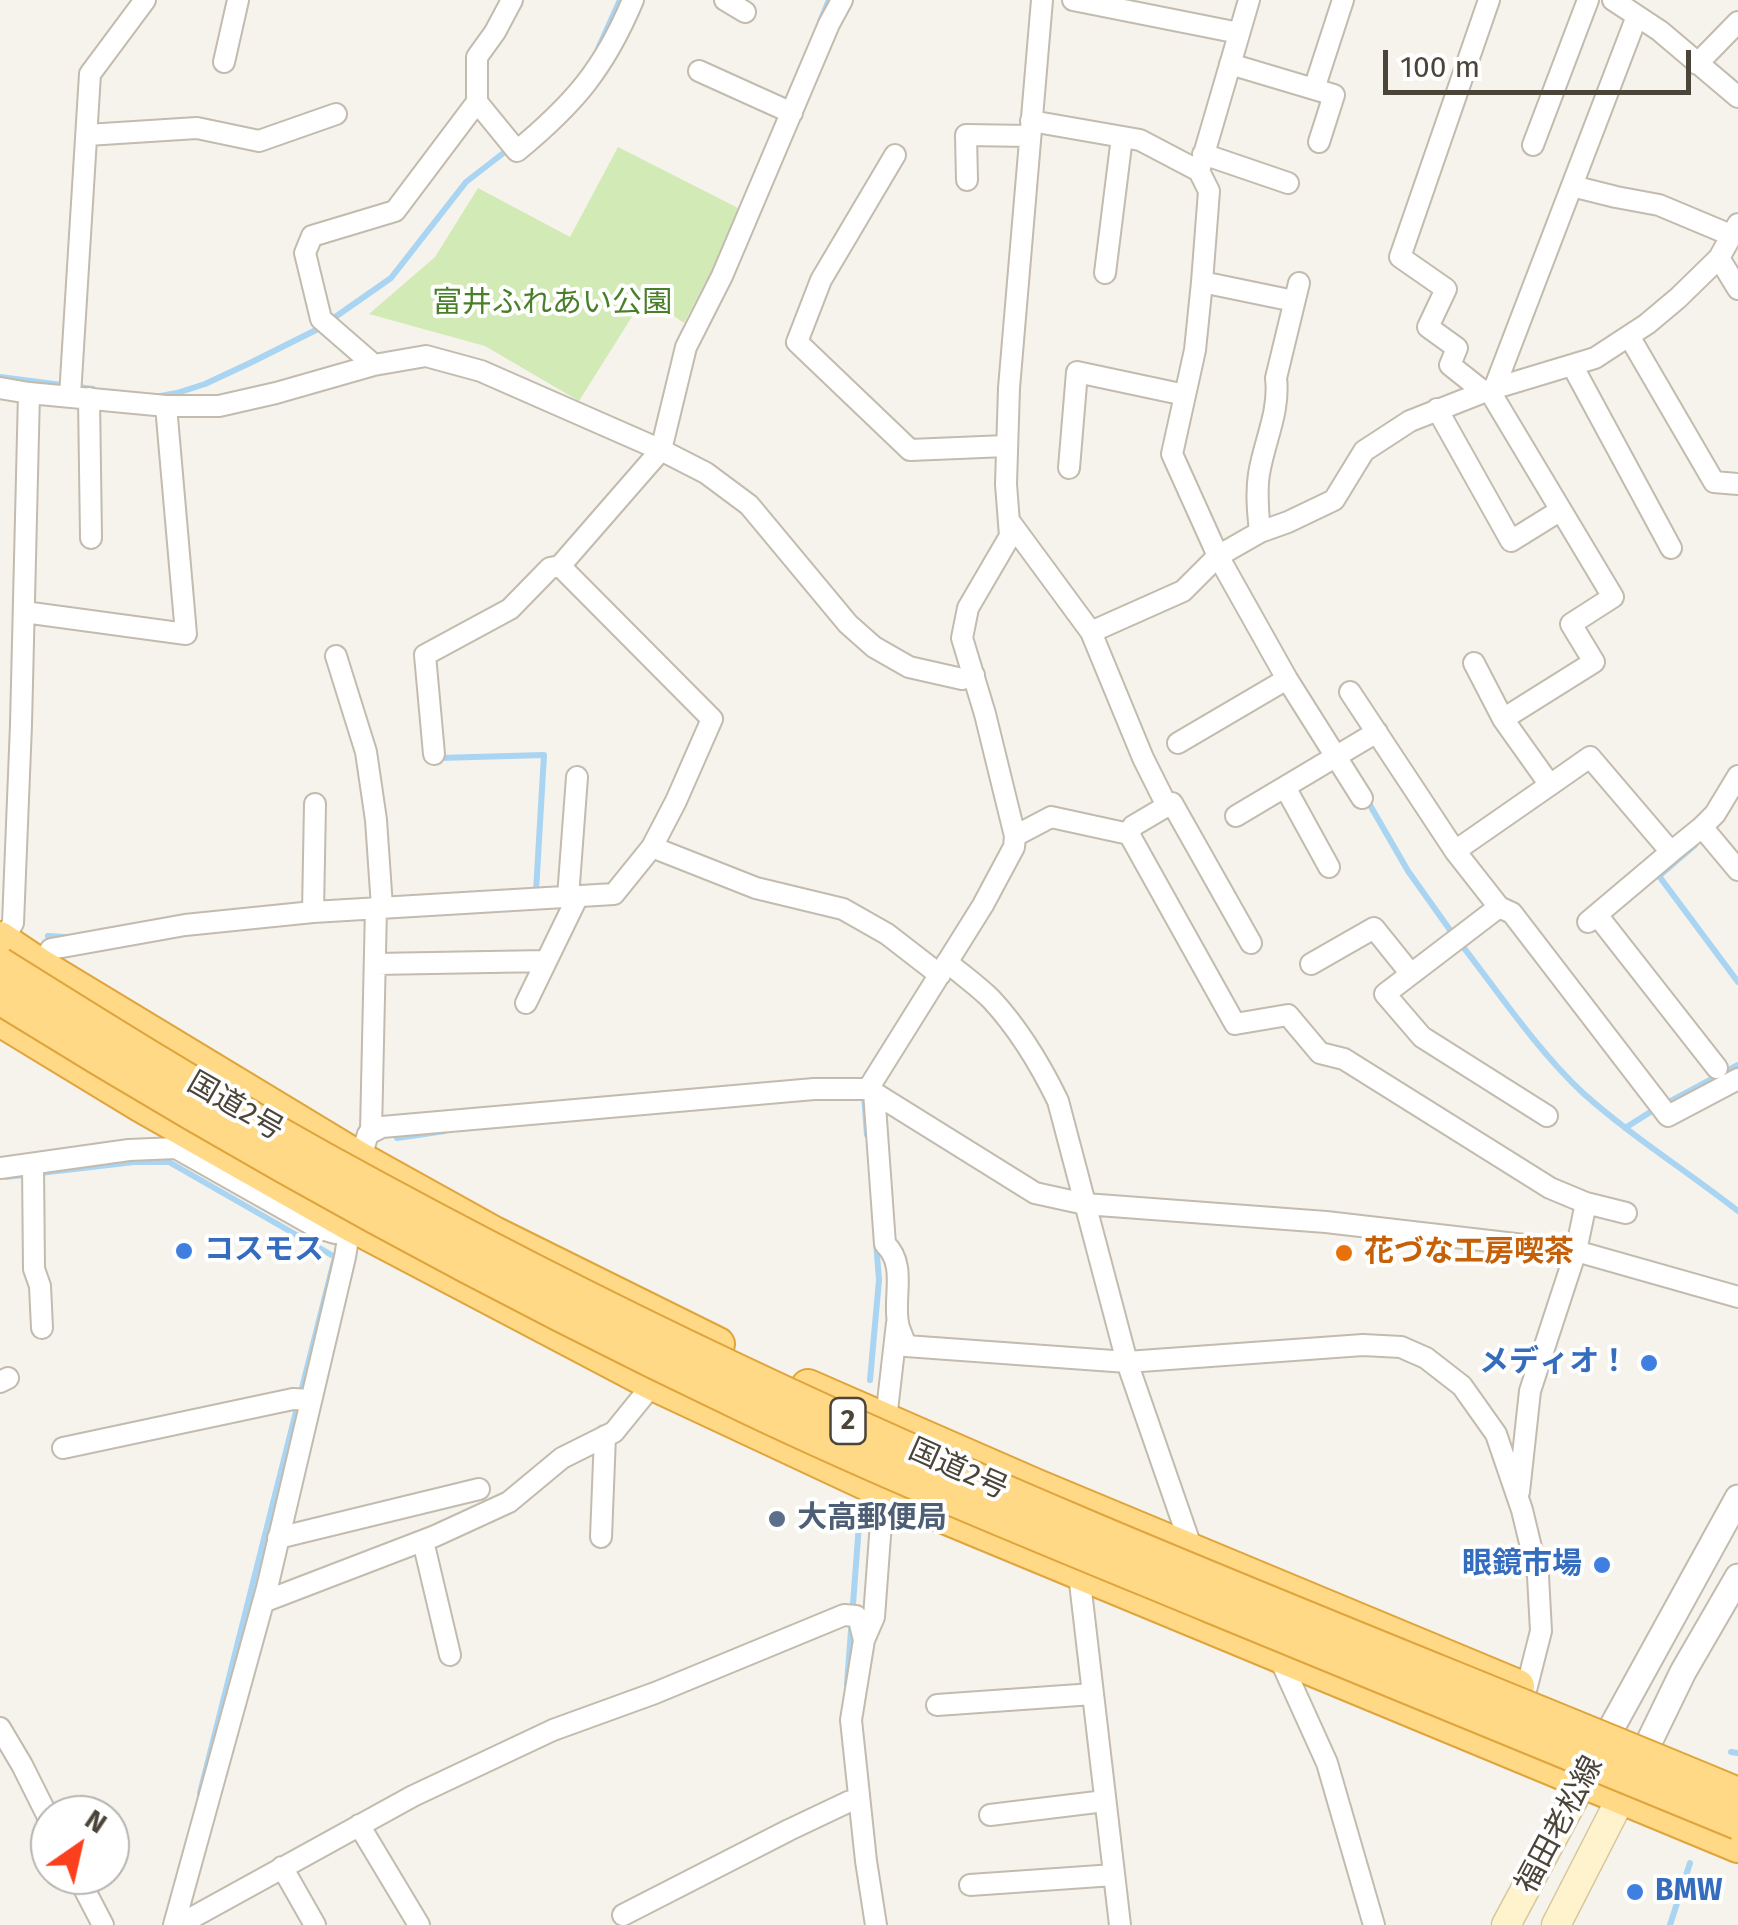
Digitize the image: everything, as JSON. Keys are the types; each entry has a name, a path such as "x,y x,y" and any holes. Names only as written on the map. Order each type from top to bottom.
{"highway":[{"path":"1,948 40,965 365,1145 526,1248 754,1362 1612,1727"},
{"name":"国道2号","path":"1,948 141,1052 322,1158 586,1297 742,1373 960,1472 1735,1780"},
{"name":"国道2号","path":"0,998 306,1180 556,1313 750,1409 1071,1548 1738,1824"},
{"path":"0,1020 136,1128 351,1224 653,1384 884,1492 1738,1846"}],"main road":[{"name":"福田老松線","path":"1506,1925 1612,1727 1735,1780"},
{"name":"福田老松線","path":"1556,1925 1622,1796 1735,1780"}],"street":[{"path":"91,538 76,390 90,74 144,0"},
{"path":"224,62 238,0"},
{"path":"374,365 325,323 305,253 312,236 394,210 477,102 478,58 512,0"},
{"path":"477,102 517,151 578,95 600,67 633,0"},
{"path":"724,0 745,12"},
{"path":"434,754 425,654 510,609 550,568 560,566 655,447 686,347 722,276 785,110 842,0"},
{"path":"876,1925 855,1800 851,1720 864,1640 874,1617 898,1282 895,1254 885,1244 871,1091 1014,848 1015,836 969,677 962,638 968,608 1010,536 1000,446 1010,370 1024,132 1042,0"},
{"path":"1073,0 1239,32"},
{"path":"1248,0 1201,162 1209,190 1202,282 1195,350 1172,454 1218,556 1286,680 1362,798"},
{"path":"1314,89 1342,0"},
{"path":"1489,0 1400,256 1446,290 1428,326 1457,348 1450,365 1489,390 1613,597 1571,624 1594,662 1503,719"},
{"path":"1533,144 1588,0"},
{"path":"1614,0 1660,31 1738,96"},
{"path":"1489,390 1636,16"},
{"path":"1697,64 1738,22"},
{"path":"1230,64 1334,96 1319,142"},
{"path":"699,72 785,110"},
{"path":"88,136 197,128 259,141 336,114"},
{"path":"967,180 966,134 1024,132 1140,140 1201,162 1288,183"},
{"path":"1105,272 1122,137"},
{"path":"895,155 821,280 797,342 910,450 1000,446"},
{"path":"1091,632 1183,590 1218,556 1260,532 1334,500 1364,451 1410,421 1489,390 1595,358 1678,298 1719,258 1735,230 1658,205 1572,186"},
{"path":"1719,258 1738,288"},
{"path":"1202,282 1297,292 1276,378 1272,424 1259,475 1260,532"},
{"path":"1629,336 1714,482 1738,484"},
{"path":"0,388 29,393 76,390 166,406 219,406 374,365 426,356 482,371 706,473 749,505 848,624 874,647 909,666 969,677"},
{"path":"1572,365 1671,548"},
{"path":"1069,468 1077,372 1185,395"},
{"path":"1,948 12,924 29,393"},
{"path":"24,612 186,634 166,406"},
{"path":"1437,410 1510,541 1560,510"},
{"path":"1010,522 1091,632 1165,807"},
{"path":"40,965 50,949 185,925 379,907 614,894 652,847 712,719 560,566"},
{"path":"181,1923 263,1602 302,1399 351,1224 365,1145 379,907 376,820 366,752 336,656"},
{"path":"1474,663 1503,719 1550,785"},
{"path":"1178,743 1286,680"},
{"path":"1350,692 1455,851 1498,907 1512,913 1668,1116 1738,1080"},
{"path":"1236,816 1376,732"},
{"path":"1455,851 1590,757 1671,852"},
{"path":"1717,1068 1592,918 1702,827 1715,814 1738,776"},
{"path":"526,1002 573,896 577,777"},
{"path":"1285,787 1329,867"},
{"path":"1128,834 1134,826 1172,803 1251,942"},
{"path":"312,912 315,804"},
{"path":"1015,836 1051,817 1128,834 1235,1024 1288,1016 1320,1053 1344,1059 1550,1188 1586,1203 1626,1212"},
{"path":"1702,827 1738,870"},
{"path":"652,847 756,888 844,908 989,997 1018,1032 1058,1100 1127,1362 1193,1552 1234,1638"},
{"path":"1498,907 1385,994 1422,1037 1547,1116"},
{"path":"1311,964 1374,928 1411,974"},
{"path":"375,964 546,961"},
{"path":"365,1145 382,1126 814,1089 871,1091 1035,1192 1084,1204 1326,1222 1576,1252 1738,1298"},
{"path":"0,1168 33,1172 136,1128 318,1228 335,1234 351,1224"},
{"path":"33,1172 34,1269 40,1286 42,1328"},
{"path":"1518,1498 1530,1391 1576,1252 1586,1203"},
{"path":"898,1322 906,1346 1127,1362 1363,1344 1401,1347 1426,1358 1462,1386 1496,1434 1518,1498 1538,1576 1541,1631 1526,1690"},
{"path":"263,1602 509,1502 562,1458 614,1432 653,1384"},
{"path":"63,1448 302,1399"},
{"path":"601,1537 606,1436"},
{"path":"278,1538 478,1489"},
{"path":"1612,1727 1738,1498"},
{"path":"423,1540 450,1655"},
{"path":"1079,1574 1120,1925"},
{"path":"1622,1796 1683,1672 1738,1577"},
{"path":"181,1923 413,1796 553,1730 655,1693 844,1615 859,1620 864,1640"},
{"path":"1279,1657 1327,1763 1374,1925"},
{"path":"938,1705 1093,1694"},
{"path":"0,1728 37,1795"},
{"path":"622,1915 855,1800"},
{"path":"990,1815 1105,1801"},
{"path":"359,1825 420,1925"},
{"path":"282,1867 314,1925"},
{"path":"970,1884 1114,1875"},
{"path":"88,1895 102,1925"}],"green space":[{"name":"富井ふれあい公園","path":"618,147 738,208 684,323 645,296 579,401 485,346 369,314 435,257 478,188 570,237"}],"waterway":[{"path":"598,49 620,0"},
{"path":"820,22 829,0"},
{"path":"155,397 205,384 318,329 391,278 466,182 506,151"},
{"path":"0,377 93,389"},
{"path":"439,758 544,755 536,891"},
{"path":"1367,800 1408,871 1450,930"},
{"path":"1695,845 1659,876 1738,982"},
{"path":"48,936 65,937"},
{"path":"1464,948 1536,1042 1583,1093 1738,1211"},
{"path":"1669,1102 1738,1065"},
{"path":"861,1095 867,1135"},
{"path":"1625,1128 1652,1111"},
{"path":"397,1138 445,1131"},
{"path":"6,1177 134,1162 169,1162 335,1257 200,1793"},
{"path":"870,1380 879,1280 876,1242"},
{"path":"847,1684 860,1511"},
{"path":"1731,1752 1738,1753"},
{"path":"1670,1925 1690,1863"}],"place":[{"name":"コスモス","path":"184,1251"},
{"name":"花づな工房喫茶","path":"1344,1253"},
{"name":"メディオ！","path":"1649,1363"},
{"name":"大高郵便局","path":"777,1519"},
{"name":"眼鏡市場","path":"1602,1565"},
{"name":"BMW","path":"1635,1892"}]}
